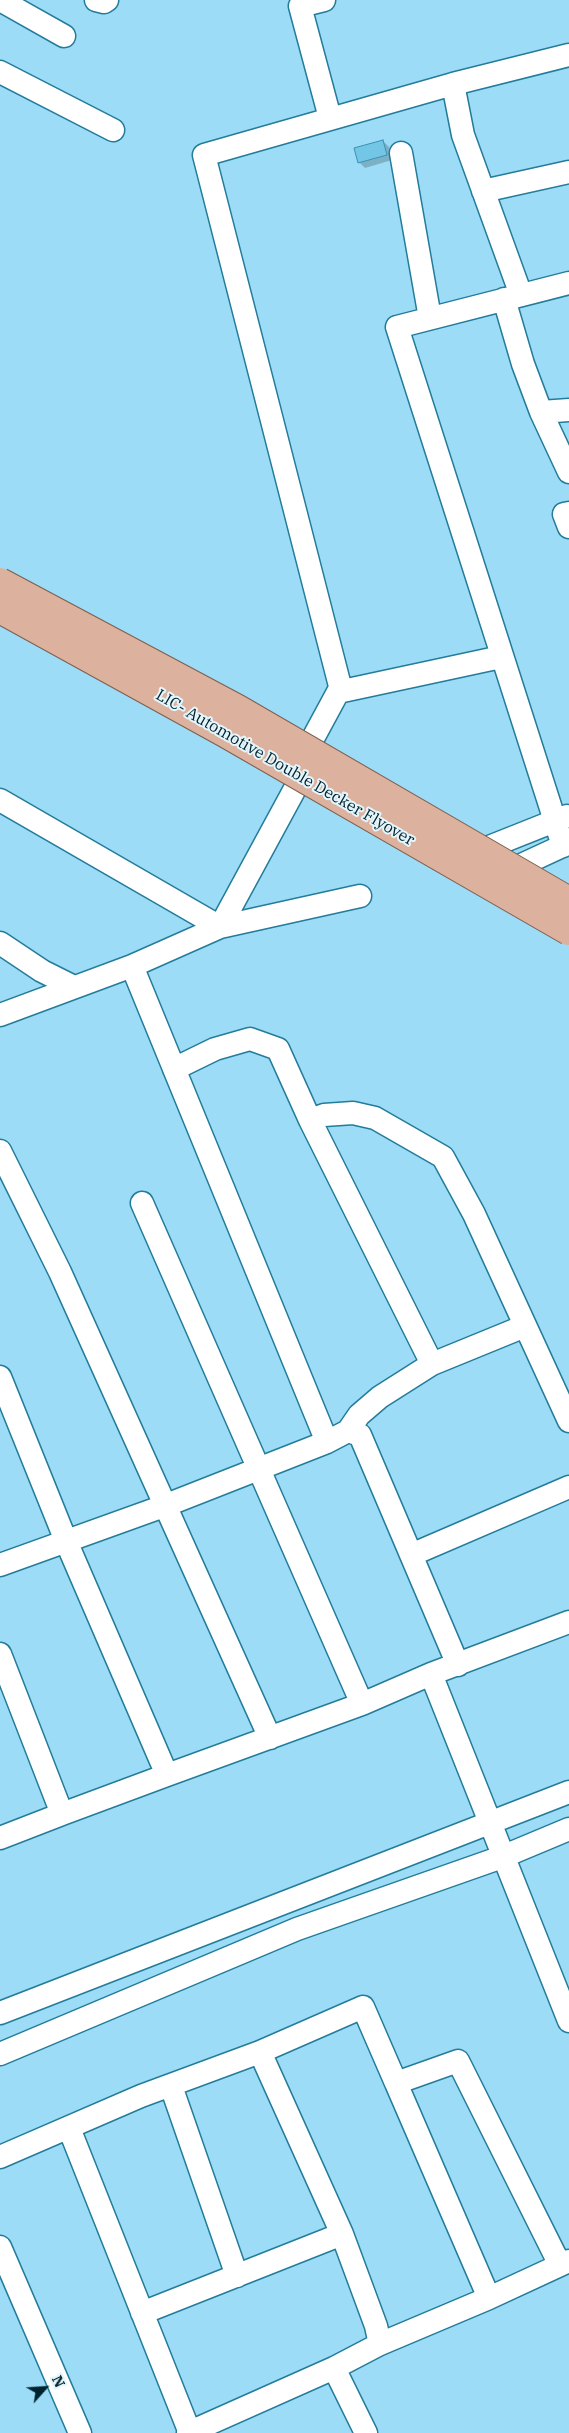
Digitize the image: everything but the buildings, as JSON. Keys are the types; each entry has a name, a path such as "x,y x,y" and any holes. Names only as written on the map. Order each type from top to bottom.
{"main road":[{"name":"LIC- Automotive Double Decker Flyover","path":"0,582 238,709 569,901"},
{"name":"LIC- Automotive Double Decker Flyover","path":"0,609 225,732 569,931"}],"street":[{"path":"0,0 64,36"},
{"path":"96,0 104,2 107,0"},
{"path":"324,0 299,3 330,118"},
{"path":"341,690 204,155 453,84 569,55"},
{"path":"0,72 112,130"},
{"path":"453,84 462,135 483,191 513,297 523,364 541,412 569,472"},
{"path":"401,153 430,318"},
{"path":"483,191 569,172"},
{"path":"476,887 566,845 562,818 501,657 397,327 569,283"},
{"path":"541,412 569,410"},
{"path":"569,513 564,514 569,527"},
{"path":"220,927 297,785 311,742 336,694 341,690 501,657"},
{"path":"0,800 220,927"},
{"path":"440,866 562,818"},
{"path":"0,1015 132,966 220,927 360,896"},
{"path":"0,943 42,972 74,987"},
{"path":"132,966 327,1442"},
{"path":"174,1069 215,1049 250,1039 278,1049 310,1120 432,1364"},
{"path":"310,1120 324,1115 353,1113 375,1118 443,1157 474,1214 569,1421"},
{"path":"0,1150 60,1272 270,1738"},
{"path":"142,1203 362,1704"},
{"path":"0,1565 164,1506 327,1442 348,1431 359,1415 380,1397 432,1364 525,1326"},
{"path":"0,1377 66,1542 167,1775"},
{"path":"348,1431 360,1435 458,1666"},
{"path":"411,1555 569,1487"},
{"path":"0,1838 362,1704 431,1674 458,1666 569,1622"},
{"path":"0,1654 62,1814"},
{"path":"431,1674 502,1856 568,2014"},
{"path":"0,2013 569,1792"},
{"path":"0,2054 296,1929 502,1856 569,1828"},
{"path":"334,1884 347,1912"},
{"path":"0,2158 171,2086 260,2052 363,2007 489,2298"},
{"path":"260,2052 342,2234 376,2326 380,2344"},
{"path":"69,2128 189,2433 334,2368 380,2344 489,2298 565,2263 458,2061 396,2083"},
{"path":"171,2086 237,2276"},
{"path":"142,2314 342,2234"},
{"path":"0,2247 80,2433"},
{"path":"334,2368 366,2433"}],"railway":[{"path":"0,587 227,709 378,793 569,909"},
{"path":"0,600 372,802 569,922"}]}
